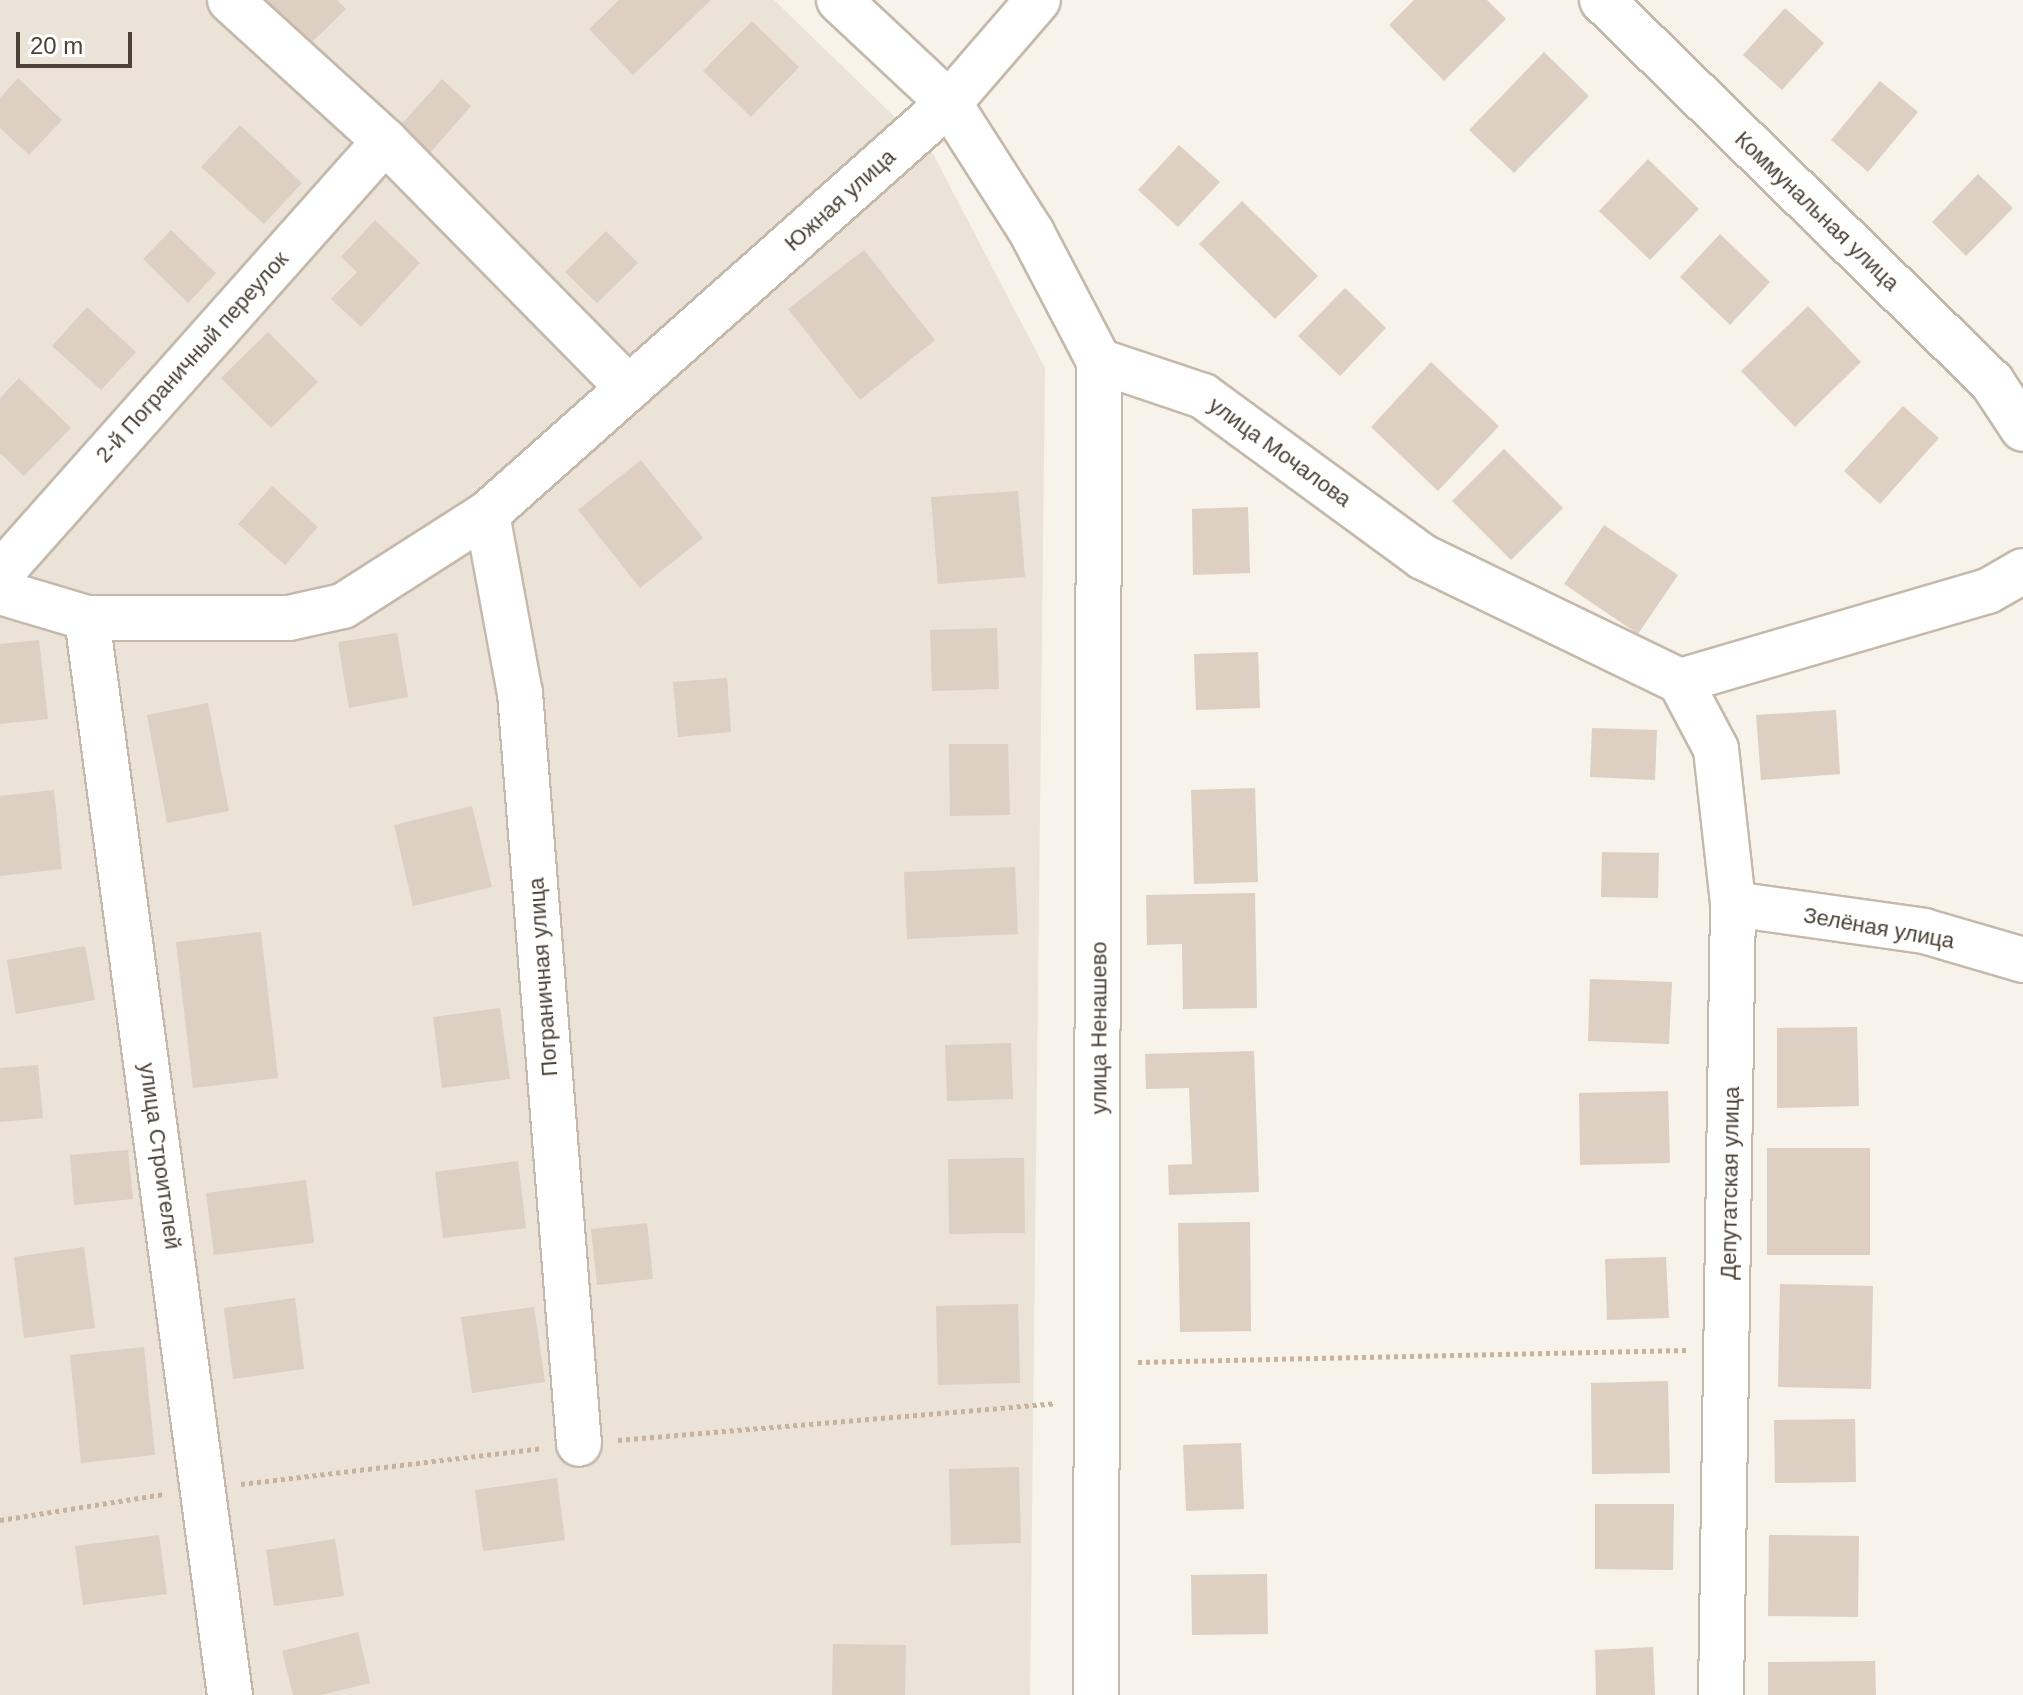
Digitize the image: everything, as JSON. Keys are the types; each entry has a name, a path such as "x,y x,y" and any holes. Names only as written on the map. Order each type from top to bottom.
{"street":[{"path":"230,0 385,141 629,388"},
{"path":"839,0 949,103 1032,233 1099,361"},
{"name":"Южная улица","path":"0,592 87,618 289,618 343,606 487,514 949,103 1038,0"},
{"name":"Коммунальная улица","path":"1602,0 1992,382 2023,429"},
{"name":"2-й Пограничный переулок","path":"0,574 385,141"},
{"name":"улица Мочалова","path":"1099,361 1203,396 1423,557 1680,681"},
{"name":"улица Ненашево","path":"1096,1695 1099,361"},
{"name":"Пограничная улица","path":"487,514 520,693 579,1444"},
{"path":"1680,681 1988,591 2023,571"},
{"name":"улица Строителей","path":"87,618 230,1695"},
{"name":"Депутатская улица","path":"1680,681 1716,749 1733,904 1721,1695"},
{"name":"Зелёная улица","path":"1733,904 1924,931 2023,960"}],"path":[{"path":"0,1520 204,1488 579,1444 1099,1399 1138,1362 1728,1349"}],"shaded area":[{"path":"0,0 774,0 933,154 1045,368 1030,1695 0,1695"}],"building":[{"path":"266,0 337,0 346,9 310,44"},
{"path":"619,0 711,0 633,75 589,29"},
{"path":"1414,0 1487,0 1506,19 1444,81 1389,25"},
{"path":"1785,8 1824,43 1782,90 1743,55"},
{"path":"752,21 799,67 751,117 703,71"},
{"path":"1544,52 1589,96 1514,173 1469,130"},
{"path":"18,78 62,120 29,155 0,128 0,98"},
{"path":"442,79 471,106 430,153 400,126"},
{"path":"1880,81 1918,112 1868,172 1831,140"},
{"path":"240,125 302,183 264,224 201,167"},
{"path":"1179,145 1220,182 1178,227 1138,190"},
{"path":"1648,159 1699,209 1650,260 1599,211"},
{"path":"1978,174 2013,208 1966,256 1932,222"},
{"path":"1242,201 1318,276 1275,319 1199,244"},
{"path":"375,220 420,263 361,327 331,299 357,272 341,257"},
{"path":"171,230 216,273 188,303 143,259"},
{"path":"606,231 638,263 597,303 565,272"},
{"path":"1720,234 1770,282 1730,325 1680,277"},
{"path":"864,250 935,340 860,400 788,309"},
{"path":"1345,288 1386,328 1340,376 1298,336"},
{"path":"1808,306 1861,362 1795,427 1741,371"},
{"path":"87,307 136,352 101,390 52,346"},
{"path":"268,332 318,382 271,428 221,378"},
{"path":"1431,362 1499,426 1438,491 1371,427"},
{"path":"19,378 71,428 24,476 0,453 0,398"},
{"path":"1903,406 1939,438 1880,504 1844,471"},
{"path":"1504,449 1563,508 1511,560 1452,501"},
{"path":"641,460 703,538 640,588 578,510"},
{"path":"272,486 318,527 285,565 238,524"},
{"path":"1018,491 1025,577 938,584 931,497"},
{"path":"1248,507 1250,573 1193,575 1192,509"},
{"path":"1604,525 1678,575 1638,634 1564,584"},
{"path":"997,628 999,689 932,691 930,630"},
{"path":"397,633 408,697 349,708 338,642"},
{"path":"39,640 48,719 0,724 0,644"},
{"path":"1258,652 1260,708 1196,710 1194,654"},
{"path":"727,678 731,732 678,737 673,682"},
{"path":"208,703 229,811 167,823 147,715"},
{"path":"1836,710 1840,774 1761,780 1756,715"},
{"path":"1592,728 1657,730 1655,780 1590,777"},
{"path":"949,744 1008,744 1010,815 950,816"},
{"path":"1255,788 1258,882 1194,884 1191,790"},
{"path":"54,790 62,869 0,876 0,796"},
{"path":"472,806 492,887 413,906 394,825"},
{"path":"1602,852 1659,853 1658,898 1601,897"},
{"path":"1015,867 1018,934 907,939 904,872"},
{"path":"1255,893 1257,1008 1183,1009 1182,944 1147,945 1146,895"},
{"path":"261,932 278,1078 193,1088 176,942"},
{"path":"85,946 95,1000 16,1014 7,960"},
{"path":"1590,979 1672,982 1669,1044 1588,1041"},
{"path":"500,1008 510,1079 442,1088 433,1017"},
{"path":"1857,1027 1859,1106 1777,1108 1777,1028"},
{"path":"1011,1043 1013,1099 947,1101 945,1045"},
{"path":"1254,1051 1259,1192 1169,1195 1168,1165 1192,1164 1189,1088 1146,1089 1145,1054"},
{"path":"38,1065 43,1118 0,1122 0,1068"},
{"path":"1668,1091 1670,1163 1580,1165 1579,1093"},
{"path":"1767,1148 1870,1148 1870,1255 1767,1255"},
{"path":"128,1150 133,1199 74,1205 70,1155"},
{"path":"1024,1158 1025,1233 949,1234 948,1159"},
{"path":"518,1161 526,1228 443,1238 435,1172"},
{"path":"306,1180 314,1243 214,1255 206,1193"},
{"path":"1250,1222 1251,1331 1180,1332 1178,1223"},
{"path":"647,1223 653,1279 597,1285 591,1229"},
{"path":"84,1247 95,1328 24,1338 14,1257"},
{"path":"1666,1257 1669,1318 1607,1320 1605,1259"},
{"path":"1780,1284 1873,1286 1871,1389 1778,1387"},
{"path":"295,1298 304,1369 233,1379 224,1308"},
{"path":"1018,1304 1020,1383 938,1385 936,1306"},
{"path":"534,1307 545,1382 472,1393 461,1317"},
{"path":"144,1347 155,1455 81,1463 70,1355"},
{"path":"1668,1381 1670,1473 1592,1474 1591,1383"},
{"path":"1855,1419 1856,1482 1775,1483 1774,1420"},
{"path":"1241,1443 1244,1509 1186,1511 1183,1445"},
{"path":"1019,1467 1021,1543 951,1545 949,1469"},
{"path":"557,1478 565,1540 483,1551 475,1490"},
{"path":"1595,1504 1674,1504 1673,1570 1595,1569"},
{"path":"159,1535 167,1594 83,1605 75,1546"},
{"path":"1769,1535 1859,1536 1858,1617 1768,1616"},
{"path":"335,1539 344,1596 274,1606 266,1550"},
{"path":"1267,1574 1268,1634 1192,1635 1191,1575"},
{"path":"358,1632 370,1683 321,1695 293,1695 282,1651"},
{"path":"833,1644 906,1645 905,1695 832,1695"},
{"path":"1653,1647 1655,1695 1596,1695 1595,1650"},
{"path":"1875,1661 1876,1695 1768,1695 1768,1662"}]}
